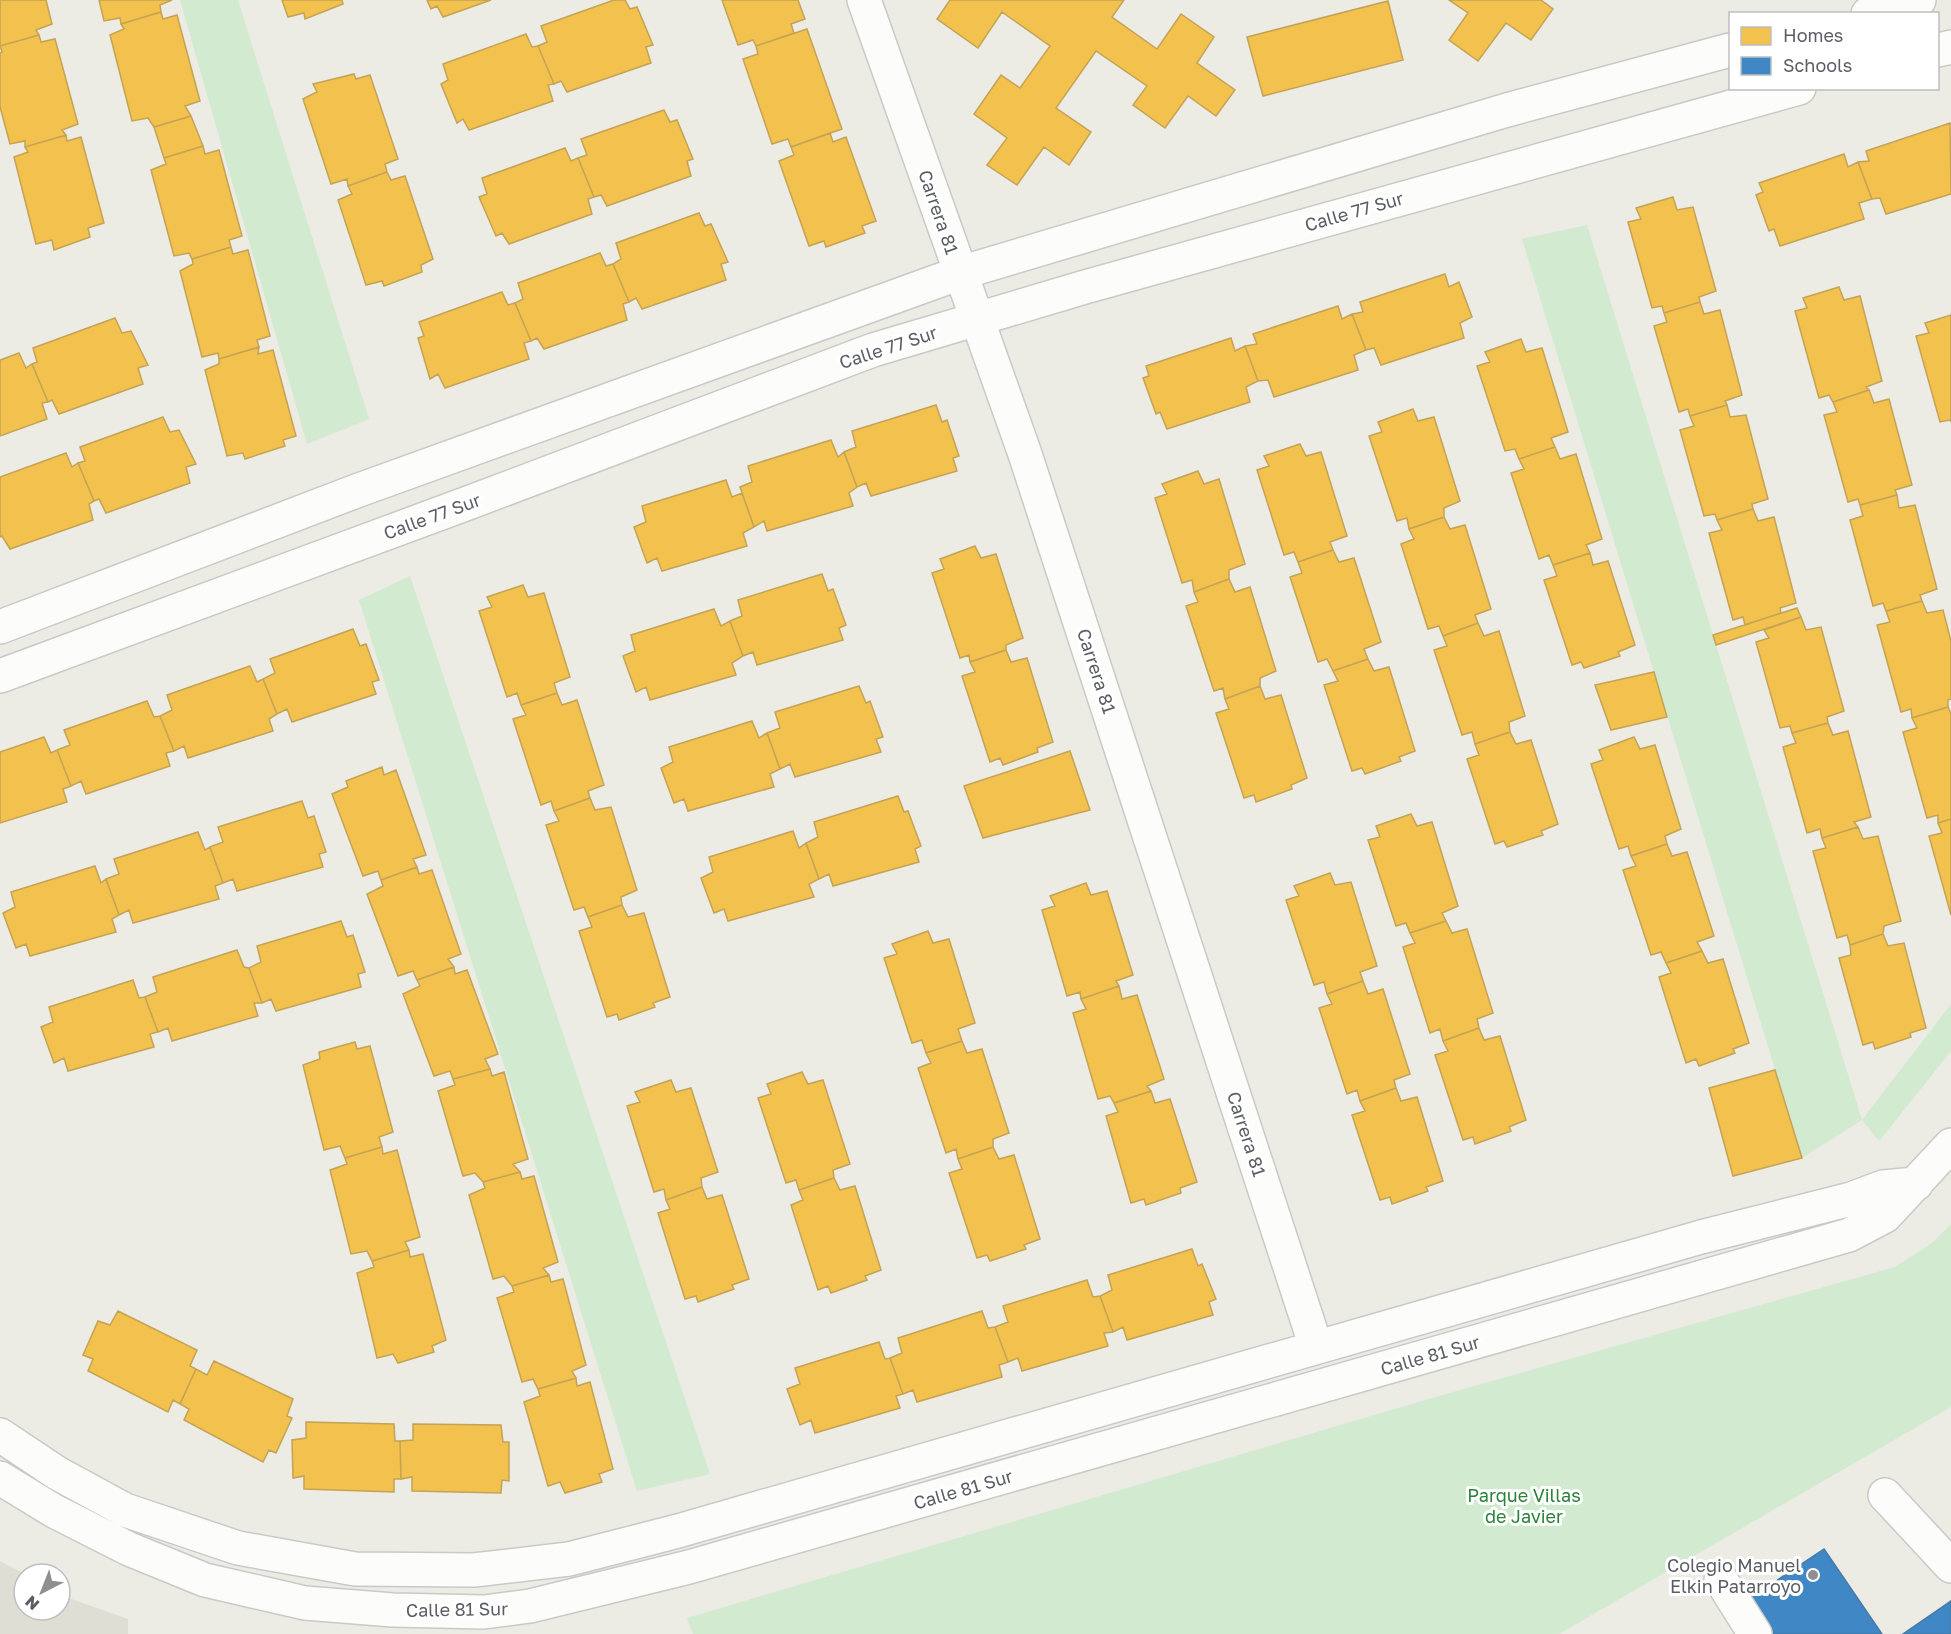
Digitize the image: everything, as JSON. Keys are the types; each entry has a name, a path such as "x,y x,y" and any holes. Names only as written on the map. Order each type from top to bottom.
{"street":[{"name":"Carrera 81","path":"864,0 1029,465 1317,1347"},
{"path":"1875,12 1919,0"},
{"path":"0,627 359,490 960,273 1507,110 1729,51"},
{"name":"Calle 77 Sur","path":"0,676 873,350 976,318 1792,90"},
{"name":"Calle 81 Sur","path":"0,1478 54,1511 129,1549 205,1580 305,1603 393,1610 484,1612 530,1606 689,1568 1850,1235 1885,1216 1951,1145"},
{"path":"0,1435 57,1473 125,1510 238,1548 355,1569 474,1570 568,1558 678,1531 1883,1187 1916,1184"},
{"path":"1885,1495 1951,1566"},
{"path":"1721,1580 1755,1634"}],"shaded area":[{"path":"0,1561 12,1568 12,1622 72,1622 72,1599 128,1619 128,1634 0,1634"}],"green space":[{"path":"180,0 238,0 369,419 307,444"},
{"path":"1587,225 1862,1120 1802,1158 1522,239"},
{"path":"410,576 710,1474 637,1491 359,600"},
{"path":"1951,1004 1951,1051 1879,1141 1862,1120"},
{"name":"Parque Villas de Javier","path":"1951,1224 1951,1407 1559,1634 693,1634 687,1618 1432,1398 1895,1267 1932,1243"}],"building: Homes":[{"path":"0,0 46,0 52,24 36,30 39,35 0,46"},
{"path":"99,0 172,0 160,5 161,12 121,24 120,18 104,21"},
{"path":"282,0 342,0 343,4 305,19 304,13 288,17"},
{"path":"427,0 491,0 443,17 437,6 431,9"},
{"path":"614,0 625,0 630,9 637,7 653,45 646,47 651,63 567,92 561,81 554,84 538,46 547,42 541,26"},
{"path":"722,0 798,0 805,19 791,24 794,33 756,46 753,40 738,45"},
{"path":"950,0 1124,0 1112,17 1157,49 1181,14 1214,37 1197,63 1235,90 1216,116 1188,96 1165,128 1133,105 1147,86 1096,51 1056,108 1091,132 1069,165 1044,147 1017,185 987,165 1007,138 974,114 1001,75 1020,88 1050,46 1002,12 978,48 937,19"},
{"path":"1449,0 1541,0 1553,9 1531,40 1506,23 1478,61 1449,40 1468,13"},
{"path":"1388,1 1403,60 1263,96 1247,37"},
{"path":"161,12 163,19 177,15 200,101 185,106 191,116 154,127 148,118 132,121 110,35 124,29 121,24"},
{"path":"807,29 842,129 791,147 788,139 772,144 743,59 758,54 756,46"},
{"path":"526,34 532,47 538,46 554,84 548,85 553,101 469,130 463,119 457,123 441,84 448,80 443,64"},
{"path":"39,35 41,42 55,39 78,124 62,130 66,135 25,147 25,141 10,144 0,107 0,53 2,52 0,46"},
{"path":"354,74 356,79 370,75 398,159 385,164 387,172 348,186 347,179 331,184 303,99 317,92 313,84"},
{"path":"664,110 670,122 677,120 693,159 687,161 691,176 607,206 601,195 594,197 578,158 587,155 581,139"},
{"path":"191,116 203,146 164,158 154,127"},
{"path":"1950,123 1951,194 1886,214 1880,198 1872,199 1858,162 1869,161 1866,151"},
{"path":"830,133 833,142 846,137 876,221 862,226 865,233 826,247 824,241 809,246 779,161 794,155 791,147"},
{"path":"66,135 67,141 81,137 104,223 88,228 90,237 54,250 52,240 36,244 14,157 28,152 25,147"},
{"path":"203,146 205,154 219,150 242,236 229,240 231,247 192,259 189,253 174,256 151,170 166,164 164,158"},
{"path":"565,148 571,161 578,158 594,197 588,199 592,214 509,244 502,233 496,236 479,197 487,194 482,178"},
{"path":"1844,154 1848,167 1858,162 1872,199 1859,203 1864,219 1780,246 1774,229 1769,231 1756,195 1763,192 1759,183"},
{"path":"387,172 391,180 405,176 433,259 421,265 422,272 384,286 382,281 366,285 338,200 352,194 348,186"},
{"path":"1673,197 1677,210 1693,207 1716,291 1699,297 1700,302 1664,313 1662,306 1652,308 1628,222 1641,219 1636,208"},
{"path":"699,213 705,226 711,224 728,262 721,264 726,280 642,309 636,298 629,302 613,264 621,259 616,243"},
{"path":"231,247 233,254 248,250 270,336 257,340 259,347 219,359 218,353 202,357 180,271 193,264 192,259"},
{"path":"600,253 606,266 613,264 629,302 623,304 627,320 544,349 537,338 531,341 515,303 523,299 518,283"},
{"path":"1445,274 1449,287 1459,282 1472,317 1460,323 1464,338 1381,365 1374,348 1366,350 1352,314 1363,312 1360,302"},
{"path":"1839,287 1844,300 1860,296 1882,381 1866,387 1869,390 1833,402 1829,395 1819,398 1795,311 1807,308 1803,298"},
{"path":"502,292 508,305 515,303 531,341 524,343 529,359 445,388 438,374 430,379 418,338 424,336 419,322"},
{"path":"1700,302 1704,314 1720,310 1742,395 1725,401 1727,405 1690,416 1688,409 1679,412 1654,326 1667,322 1664,313"},
{"path":"1338,306 1342,319 1352,314 1366,350 1354,355 1358,370 1274,397 1268,380 1258,381 1245,346 1257,344 1253,334"},
{"path":"1951,315 1951,422 1950,420 1940,422 1916,336 1929,333 1925,323"},
{"path":"115,318 122,333 131,331 148,365 138,368 143,384 59,414 52,400 48,402 32,364 37,362 33,348"},
{"path":"1231,338 1235,351 1245,346 1258,381 1246,387 1250,402 1167,429 1160,412 1156,414 1143,378 1149,376 1146,366"},
{"path":"1521,339 1526,352 1542,348 1568,432 1551,438 1555,447 1519,459 1515,449 1505,451 1477,366 1490,362 1485,352"},
{"path":"259,347 258,354 273,350 296,436 283,440 285,446 245,459 243,453 227,456 205,370 219,364 219,359"},
{"path":"19,353 26,368 32,364 48,402 42,403 47,419 0,436 0,360"},
{"path":"1869,390 1874,403 1889,399 1912,485 1895,490 1897,495 1860,505 1858,499 1848,502 1824,415 1837,412 1833,402"},
{"path":"936,405 942,422 947,420 959,456 953,458 957,471 871,496 866,483 857,487 844,452 856,447 852,431"},
{"path":"1727,405 1730,417 1746,415 1768,499 1752,504 1753,509 1717,520 1715,514 1704,516 1680,430 1694,426 1690,416"},
{"path":"1413,409 1418,421 1434,417 1460,501 1444,508 1444,517 1409,529 1407,518 1397,521 1369,436 1382,432 1378,422"},
{"path":"163,417 170,432 179,430 196,464 186,467 190,483 106,513 99,499 94,501 78,463 85,461 80,447"},
{"path":"831,440 838,457 844,452 857,487 849,493 853,506 767,531 764,521 754,527 740,487 752,482 748,466"},
{"path":"1300,444 1306,456 1321,452 1347,536 1330,542 1333,550 1298,562 1294,552 1284,555 1257,470 1269,466 1264,456"},
{"path":"1555,447 1560,459 1576,454 1602,539 1586,545 1590,553 1553,565 1549,555 1539,559 1511,473 1524,469 1519,459"},
{"path":"66,453 72,467 78,463 94,501 89,504 93,520 10,549 2,536 0,537 0,477"},
{"path":"1198,471 1204,484 1219,479 1245,564 1229,570 1229,579 1194,592 1192,580 1182,583 1155,498 1167,494 1162,484"},
{"path":"726,480 732,497 742,493 754,527 743,533 747,546 662,571 657,558 647,563 634,527 646,522 642,506"},
{"path":"1897,495 1899,508 1915,505 1937,589 1920,595 1922,601 1886,611 1883,603 1873,606 1850,520 1863,516 1860,505"},
{"path":"1753,509 1758,521 1774,517 1796,603 1780,608 1781,613 1745,625 1743,617 1733,620 1709,533 1722,530 1717,520"},
{"path":"1444,517 1450,529 1465,525 1491,609 1475,615 1478,623 1443,636 1439,626 1428,629 1401,544 1414,539 1409,529"},
{"path":"975,546 981,558 996,554 1023,638 1006,645 1006,650 970,662 969,655 960,658 932,573 944,569 940,559"},
{"path":"1333,550 1339,562 1354,558 1381,642 1364,649 1368,659 1333,671 1327,659 1318,662 1290,577 1302,573 1298,562"},
{"path":"1590,553 1593,565 1608,561 1635,645 1618,652 1620,656 1584,668 1581,662 1572,665 1544,580 1557,576 1553,565"},
{"path":"822,574 828,591 833,589 846,625 839,628 843,640 757,665 753,652 743,656 730,621 742,616 738,600"},
{"path":"1229,579 1235,592 1250,587 1276,671 1260,678 1260,686 1225,699 1223,688 1214,691 1186,606 1198,602 1194,592"},
{"path":"523,585 528,597 544,593 570,677 554,683 557,693 521,705 517,693 507,697 479,611 492,607 487,597"},
{"path":"1922,601 1927,613 1943,610 1951,641 1951,699 1948,700 1948,707 1912,718 1911,709 1901,712 1877,625 1890,622 1886,611"},
{"path":"1797,608 1801,617 1716,645 1713,635"},
{"path":"714,609 721,626 730,621 743,656 732,663 736,675 650,700 646,687 636,692 623,656 635,651 631,635"},
{"path":"1801,617 1806,630 1821,627 1844,711 1827,717 1828,723 1792,733 1790,726 1780,728 1756,642 1769,638 1764,630"},
{"path":"1478,623 1484,636 1499,631 1525,716 1509,722 1510,732 1475,744 1472,732 1462,735 1434,650 1447,646 1443,636"},
{"path":"353,629 360,646 366,644 379,680 372,682 376,694 292,722 287,709 277,714 263,679 275,673 270,659"},
{"path":"1006,650 1011,662 1027,658 1053,742 1037,748 1038,752 1003,765 1000,758 990,762 962,676 975,672 970,662"},
{"path":"1368,659 1374,671 1389,667 1415,751 1399,757 1401,761 1365,774 1362,768 1352,771 1324,685 1338,681 1333,671"},
{"path":"250,666 257,682 263,679 277,714 269,719 273,731 188,758 184,746 174,751 160,716 172,710 167,695"},
{"path":"1654,672 1667,717 1611,730 1595,685"},
{"path":"859,686 866,703 870,701 883,737 876,739 881,752 795,777 790,764 780,769 767,733 780,728 775,712"},
{"path":"1260,686 1265,699 1281,695 1307,778 1291,785 1292,789 1256,802 1254,795 1244,798 1216,713 1229,709 1225,699"},
{"path":"557,693 562,705 577,700 604,785 588,791 590,798 554,811 551,801 541,805 513,719 526,715 521,705"},
{"path":"147,701 154,717 160,716 174,751 166,753 170,766 86,794 81,781 71,786 57,750 70,745 64,730"},
{"path":"1948,707 1951,714 1951,819 1938,823 1938,815 1927,818 1903,732 1917,728 1912,718"},
{"path":"752,721 759,738 767,733 780,769 770,774 774,787 688,811 684,799 674,803 661,768 673,762 669,747"},
{"path":"1828,723 1833,735 1848,731 1871,817 1854,822 1858,827 1822,838 1820,829 1807,833 1783,747 1796,743 1792,733"},
{"path":"1510,732 1516,744 1531,740 1558,824 1541,831 1543,835 1507,847 1504,841 1495,844 1467,759 1479,755 1475,744"},
{"path":"44,737 51,753 57,750 71,786 63,789 67,802 0,823 0,752"},
{"path":"1634,737 1640,749 1655,745 1681,829 1665,836 1667,844 1631,856 1628,846 1619,849 1591,764 1603,760 1599,750"},
{"path":"1070,751 1090,810 983,838 964,786"},
{"path":"382,767 384,775 396,770 426,855 413,859 417,867 381,880 378,871 363,876 332,794 348,787 346,781"},
{"path":"898,796 904,812 908,811 921,846 915,849 919,862 833,886 829,874 819,879 806,843 818,837 814,822"},
{"path":"590,798 595,810 611,807 637,890 621,897 622,905 588,917 584,907 574,910 546,825 559,821 554,811"},
{"path":"302,801 308,818 314,816 326,852 319,854 323,867 237,891 233,879 223,883 210,847 223,842 218,827"},
{"path":"1411,814 1417,826 1432,822 1458,906 1442,913 1446,921 1410,933 1406,923 1396,926 1368,840 1380,837 1376,826"},
{"path":"1951,819 1951,915 1929,836 1942,833 1938,823"},
{"path":"1858,827 1863,839 1878,836 1901,921 1884,926 1883,934 1850,945 1847,935 1837,938 1813,851 1826,848 1822,838"},
{"path":"793,831 799,848 806,843 819,879 809,884 814,897 728,921 724,909 714,913 701,878 713,872 709,857"},
{"path":"198,832 205,850 210,847 223,883 215,886 219,899 133,923 129,910 119,915 106,879 119,874 114,859"},
{"path":"1667,844 1672,856 1687,852 1714,936 1697,942 1702,951 1666,963 1661,952 1651,955 1623,870 1636,866 1631,856"},
{"path":"95,866 101,883 106,879 119,915 112,919 116,932 30,956 26,944 16,948 3,913 15,907 11,892"},
{"path":"417,867 419,874 432,870 461,954 448,959 454,967 417,980 413,971 398,976 367,894 383,886 381,880"},
{"path":"1330,873 1335,885 1351,882 1377,966 1360,972 1363,981 1327,994 1324,982 1314,985 1286,900 1299,896 1294,886"},
{"path":"1086,883 1091,895 1107,891 1133,975 1116,981 1119,986 1081,999 1080,992 1067,996 1042,910 1055,906 1050,896"},
{"path":"622,905 628,917 644,913 670,997 653,1003 655,1007 619,1020 617,1014 607,1017 579,931 592,927 588,917"},
{"path":"341,921 347,937 353,935 365,972 358,974 361,987 276,1011 271,999 262,1003 249,968 261,962 257,946"},
{"path":"1446,921 1452,933 1467,929 1493,1013 1477,1019 1479,1028 1443,1041 1440,1029 1430,1033 1403,947 1415,943 1410,933"},
{"path":"928,931 933,943 949,939 975,1023 958,1029 962,1041 926,1053 922,1040 912,1043 884,958 897,954 892,944"},
{"path":"1883,934 1888,946 1904,943 1926,1028 1910,1033 1911,1037 1875,1049 1873,1042 1863,1045 1839,958 1851,955 1850,945"},
{"path":"237,950 244,967 249,968 262,1003 254,1003 258,1016 172,1041 168,1028 158,1032 145,997 157,992 153,977"},
{"path":"1702,951 1708,963 1723,959 1749,1043 1733,1049 1735,1053 1699,1066 1696,1059 1686,1063 1659,977 1671,973 1666,963"},
{"path":"454,967 455,974 467,970 498,1054 485,1059 490,1069 453,1079 450,1071 434,1076 403,994 420,986 417,980"},
{"path":"133,980 139,998 145,997 158,1032 150,1034 154,1047 68,1071 64,1058 54,1063 41,1027 53,1022 49,1007"},
{"path":"1363,981 1368,994 1383,989 1410,1074 1394,1080 1396,1088 1360,1101 1357,1090 1347,1094 1319,1008 1332,1004 1327,994"},
{"path":"1119,986 1122,999 1137,995 1164,1079 1147,1086 1151,1091 1114,1103 1110,1096 1098,1099 1073,1013 1086,1009 1081,999"},
{"path":"1479,1028 1484,1040 1500,1036 1526,1120 1509,1127 1511,1131 1475,1144 1473,1137 1463,1140 1435,1055 1448,1051 1443,1041"},
{"path":"962,1041 967,1053 982,1049 1009,1133 993,1139 993,1147 958,1159 956,1149 946,1153 918,1068 931,1063 926,1053"},
{"path":"355,1042 357,1049 370,1046 393,1132 379,1137 382,1147 345,1158 340,1146 324,1150 303,1065 320,1059 319,1052"},
{"path":"490,1069 492,1076 504,1072 528,1159 513,1164 520,1172 483,1182 475,1173 463,1176 438,1091 455,1085 453,1079"},
{"path":"1775,1070 1802,1158 1733,1176 1709,1088"},
{"path":"802,1072 808,1084 823,1080 850,1164 833,1170 834,1178 799,1190 796,1180 786,1183 758,1098 771,1094 767,1084"},
{"path":"671,1080 676,1092 691,1088 718,1172 701,1178 702,1187 666,1200 664,1189 654,1192 627,1106 640,1102 635,1092"},
{"path":"1396,1088 1401,1101 1417,1097 1443,1181 1426,1187 1428,1191 1392,1204 1390,1197 1380,1200 1352,1115 1365,1111 1360,1101"},
{"path":"1151,1091 1155,1103 1170,1099 1197,1182 1180,1188 1181,1193 1146,1205 1144,1199 1131,1203 1106,1116 1118,1112 1114,1103"},
{"path":"382,1147 383,1154 397,1150 420,1237 405,1242 409,1250 372,1261 367,1251 351,1254 330,1170 347,1164 345,1158"},
{"path":"993,1147 999,1159 1014,1155 1040,1239 1024,1245 1026,1249 990,1261 987,1255 977,1258 949,1173 962,1169 958,1159"},
{"path":"520,1172 522,1179 534,1176 558,1262 543,1268 549,1275 512,1286 504,1276 493,1279 469,1195 485,1188 483,1182"},
{"path":"834,1178 840,1190 855,1186 881,1270 865,1276 867,1280 831,1293 828,1286 818,1290 791,1205 803,1200 799,1190"},
{"path":"702,1187 707,1199 722,1195 749,1279 732,1285 734,1289 698,1302 696,1296 685,1299 658,1213 670,1209 666,1200"},
{"path":"1192,1249 1198,1266 1202,1264 1216,1299 1209,1302 1213,1315 1127,1340 1123,1327 1113,1332 1100,1296 1112,1290 1108,1275"},
{"path":"409,1250 410,1257 423,1254 446,1340 432,1346 434,1352 398,1363 393,1354 377,1358 357,1273 374,1267 372,1261"},
{"path":"549,1275 551,1282 563,1279 586,1365 572,1371 576,1378 538,1389 533,1379 522,1382 497,1298 514,1292 512,1286"},
{"path":"1087,1280 1093,1297 1100,1296 1113,1332 1104,1333 1108,1346 1022,1371 1018,1358 1008,1362 995,1327 1008,1322 1003,1306"},
{"path":"118,1311 197,1350 190,1366 196,1369 180,1404 173,1400 168,1412 88,1371 93,1359 83,1355 98,1321 110,1325"},
{"path":"982,1311 988,1328 995,1327 1008,1362 999,1365 1002,1377 917,1402 913,1390 903,1394 890,1358 902,1353 898,1338"},
{"path":"879,1342 885,1359 890,1358 903,1394 896,1396 900,1408 815,1433 811,1420 800,1425 787,1389 800,1384 795,1368"},
{"path":"214,1361 293,1399 287,1416 292,1418 276,1453 269,1450 263,1462 184,1420 189,1409 180,1404 196,1369 207,1375"},
{"path":"576,1378 577,1386 590,1382 613,1469 599,1474 602,1482 565,1493 560,1482 548,1486 524,1402 540,1396 538,1389"},
{"path":"306,1422 394,1424 395,1441 400,1441 401,1479 394,1479 394,1492 304,1489 304,1476 293,1478 292,1440 306,1438"},
{"path":"413,1424 501,1425 503,1442 509,1442 509,1481 502,1480 501,1493 412,1491 412,1477 401,1479 400,1441 413,1440"}],"building: Schools":[{"name":"Colegio Manuel Elkin Patarroyo","path":"1824,1549 1882,1634 1769,1634 1746,1601"},
{"path":"1951,1601 1951,1634 1903,1634"}],"place":[{"name":"Colegio Manuel Elkin Patarroyo","path":"1813,1575"}]}
